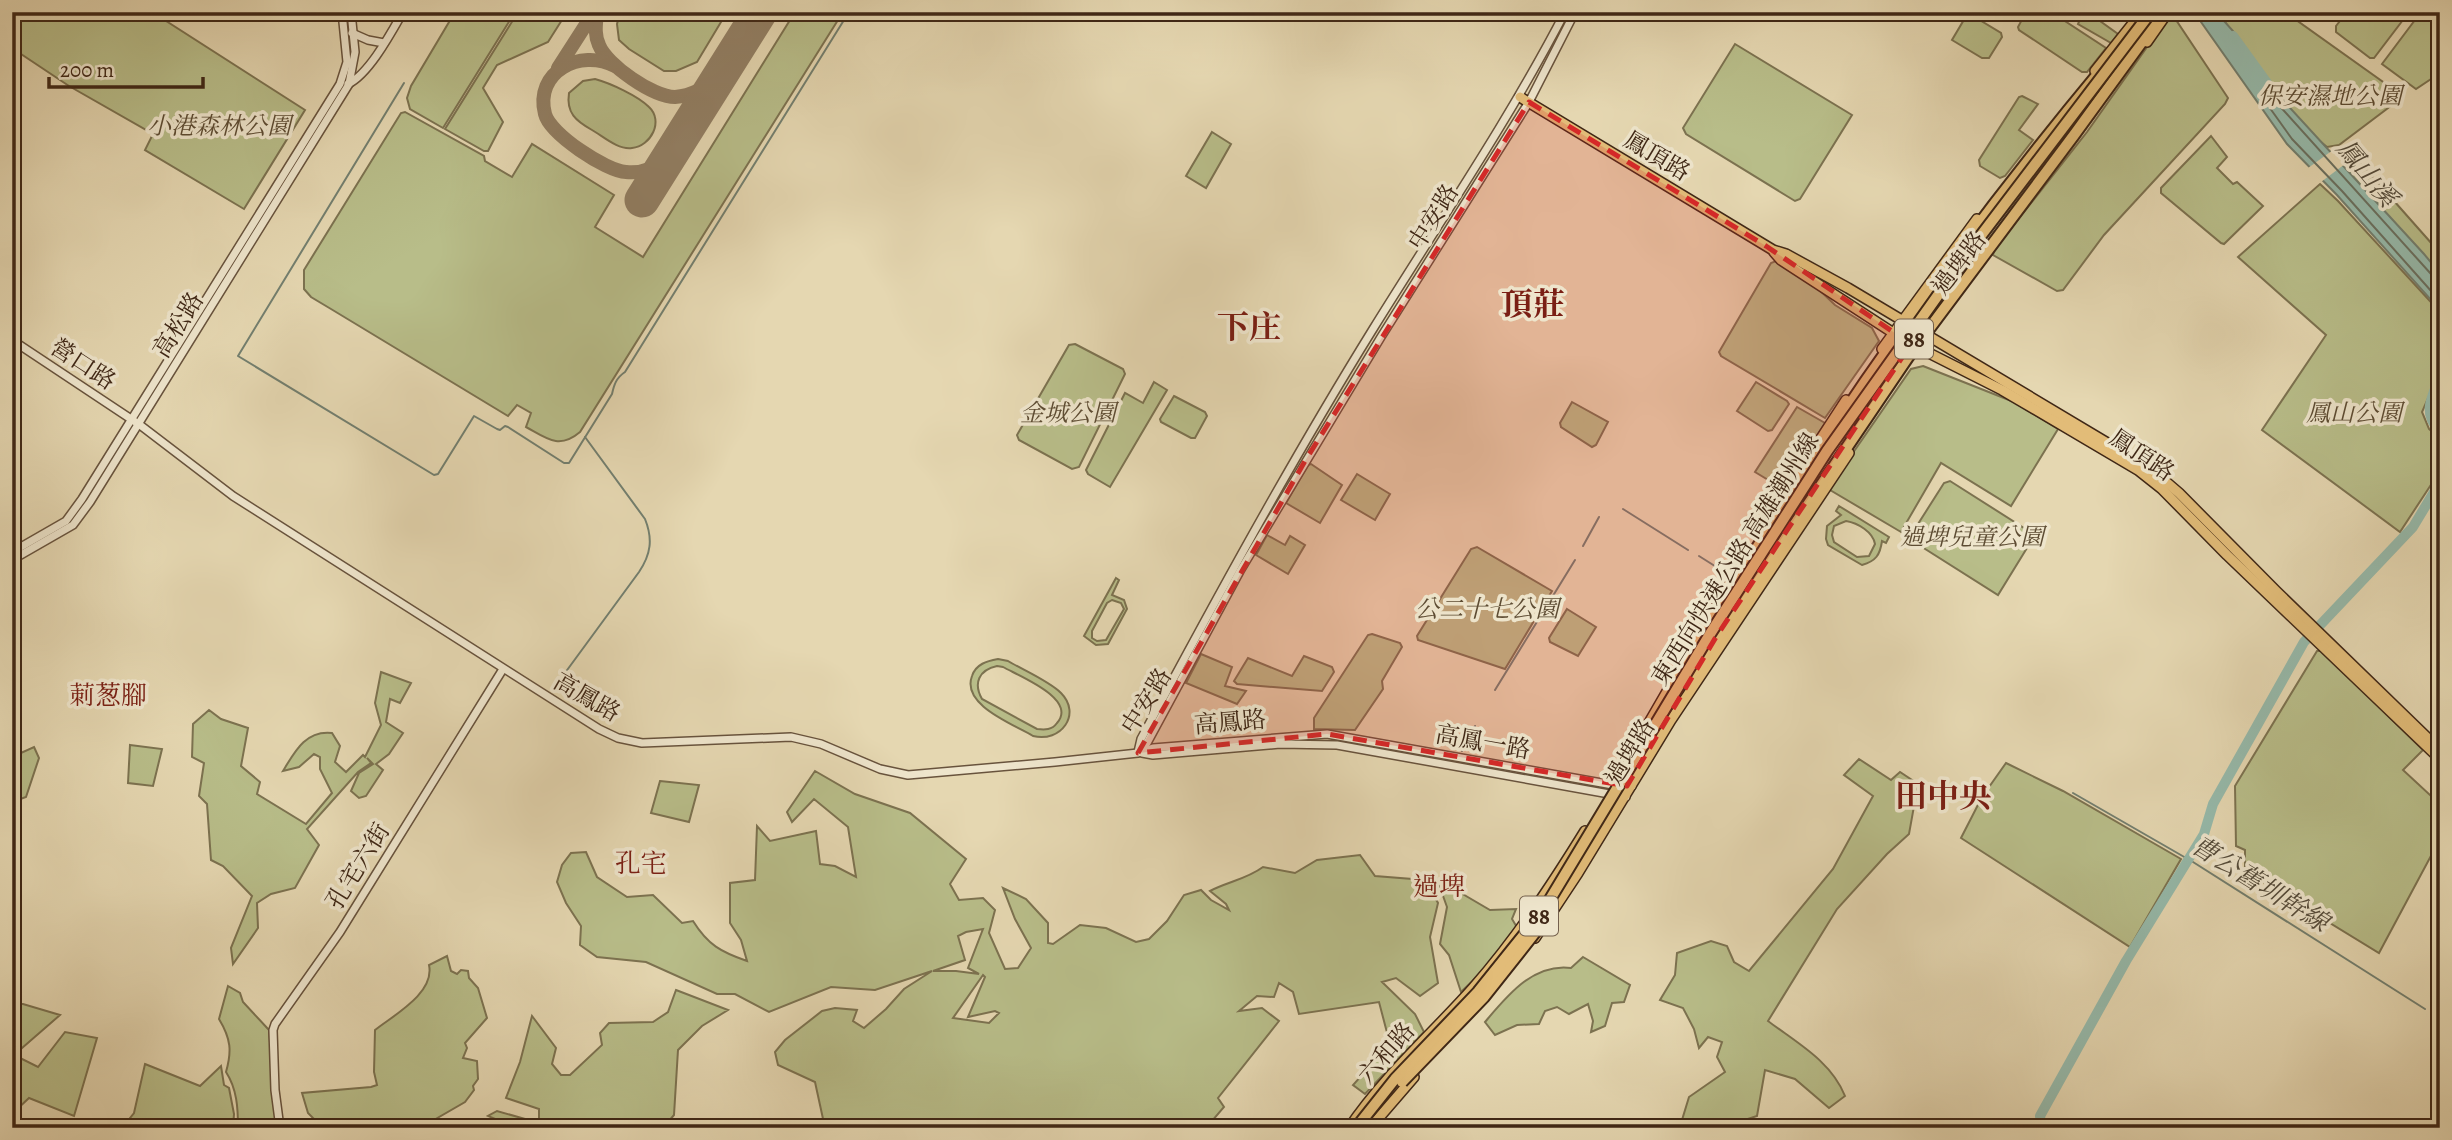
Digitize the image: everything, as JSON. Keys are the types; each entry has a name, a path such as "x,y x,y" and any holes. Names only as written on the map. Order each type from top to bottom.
{"highway":[{"path":"1688,678 1697,648 1761,540 1894,334 2088,86 2151,12"},
{"name":"東西向快速公路 高雄潮州線","path":"1356,1128 1395,1079 1478,992 1543,911 1827,451 1973,246 2151,12"},
{"path":"1688,678 1891,381 2074,135 2141,43 2160,12"},
{"name":"東西向快速公路 高雄潮州線","path":"1365,1128 1401,1084 1484,997 1549,915 1688,678 1833,455 1917,334 2160,12"}],"main road":[{"name":"過埤路","path":"1904,321 1962,238 2142,12"},
{"name":"過埤路","path":"1926,335 2078,138 2168,12"},
{"name":"鳳頂路","path":"1524,100 1773,250 1786,254 1904,321 2151,469 2179,493 2318,638 2440,759"},
{"name":"鳳頂路","path":"1773,250 1781,260 1894,334 2002,390 2138,470 2162,489 2307,626"},
{"name":"過埤路","path":"1455,1007 1503,953 1531,916 1608,795 1784,494 1894,334"},
{"name":"過埤路","path":"1460,1028 1519,961 1550,916 1626,797 1671,720 1917,347"},
{"name":"鳳頂路","path":"2318,638 2440,750"},
{"name":"六和路","path":"1349,1128 1390,1076 1455,1007"},
{"name":"六和路","path":"1370,1128 1460,1028"}],"street":[{"path":"342,12 347,62 340,84 349,84 364,70 403,12"},
{"path":"349,84 354,64 351,12"},
{"name":"中安路","path":"1524,100 1565,12"},
{"name":"中安路","path":"1138,753 1147,743 1240,571 1575,12"},
{"path":"345,30 368,40 384,43"},
{"name":"高松路","path":"12,552 65,520 82,499 340,84"},
{"name":"高松路","path":"12,560 73,524 101,487 349,84"},
{"name":"營口路","path":"12,340 132,419"},
{"name":"高鳳路","path":"132,419 233,496 503,669 618,738 642,743 791,737 821,744 880,769 908,775 1138,753 1153,748 1327,734"},
{"name":"孔宅六街","path":"280,1128 275,1090 275,1024 340,932 503,669"},
{"name":"高鳳一路","path":"1327,734 1613,785 1632,786"},
{"name":"高鳳路","path":"1138,753 1153,755 1280,744 1326,744"},
{"name":"高鳳一路","path":"1326,744 1626,797"}],"highlighted area":[{"path":"1529,102 1766,246 1911,344 1716,637 1627,786 1327,734 1138,753 1305,461"}],"green space":[{"name":"小港森林公園","path":"12,12 152,12 305,110 244,209 145,150 153,134 69,86 12,48"},
{"path":"455,12 515,12 443,128 410,109 407,98 411,86"},
{"path":"518,12 567,12 548,42 497,65 483,88 503,122 488,151 484,151 445,129"},
{"path":"620,12 727,12 697,62 676,71 664,71 619,40 617,24"},
{"path":"795,12 843,12 580,432 572,437 559,441 540,435 526,427 531,413 517,405 508,416 311,297 304,289 304,270 401,113 405,112 484,156 485,161 512,177 532,144 614,195 595,227 643,257"},
{"path":"2026,12 2051,12 2106,48 2087,72 2082,72 2019,30"},
{"path":"2083,12 2106,12 2100,21 2118,34 2111,43 2078,24"},
{"name":"保安濕地公園","path":"2218,12 2285,12 2400,94 2400,99 2339,145 2327,147 2294,120"},
{"path":"2347,12 2409,12 2374,58 2370,58 2336,32 2336,26"},
{"path":"2421,12 2440,12 2440,73 2416,89 2382,64"},
{"path":"1968,13 2001,33 2002,37 1989,58 1982,58 1952,40"},
{"path":"2169,16 2174,17 2228,98 2104,235 2063,290 2057,291 1993,255 1994,250 2087,132"},
{"path":"1735,44 1852,115 1800,199 1795,201 1686,134 1683,128"},
{"path":"595,79 624,90 649,107 655,119 655,126 645,143 632,148 622,147 586,127 573,116 569,106 569,93 583,81"},
{"path":"2022,96 2038,104 2019,130 2033,140 2005,176 2000,178 1980,166 1979,160"},
{"path":"1212,132 1231,144 1206,188 1186,176"},
{"path":"2211,136 2227,157 2217,168 2233,184 2237,182 2263,206 2224,244 2161,193 2161,188"},
{"path":"2356,158 2440,253 2440,282 2342,168 2349,160"},
{"name":"鳳山公園","path":"2320,184 2440,312 2440,371 2422,412 2429,429 2440,439 2440,471 2400,532 2262,430 2326,335 2238,257"},
{"path":"1776,261 1812,283 1835,305 1872,328 1879,341 1825,418 1721,356 1719,352 1771,263"},
{"name":"金城公園","path":"1075,344 1123,369 1125,374 1079,467 1072,469 1019,440 1017,435 1069,345"},
{"path":"1923,366 2014,402 2058,429 2011,506 1941,463 1901,532 1830,490 1830,486 1911,369"},
{"path":"1154,382 1167,390 1110,487 1088,474 1086,470 1125,393 1143,403"},
{"path":"1756,382 1789,404 1772,430 1768,431 1737,411"},
{"path":"1174,396 1205,412 1207,416 1195,438 1161,422 1160,419"},
{"path":"1572,402 1608,422 1596,445 1592,447 1561,427 1560,423"},
{"path":"1797,407 1825,423 1783,489 1755,472"},
{"path":"1311,464 1342,485 1320,523 1286,503"},
{"path":"1357,474 1390,494 1375,520 1341,500"},
{"name":"過埤兒童公園","path":"1950,481 2035,535 1998,595 1911,540 1911,535 1944,483"},
{"path":"1839,506 1889,537 1886,543 1882,541 1878,554 1871,562 1862,565 1828,545 1827,526 1841,515 1836,511","holes":["1846,521 1864,529 1874,540 1875,544 1869,556 1857,557 1834,542 1834,526"]},
{"path":"1267,535 1285,545 1290,536 1305,545 1288,574 1256,555"},
{"name":"公二十七公園","path":"1477,547 1552,591 1505,669 1418,640 1417,636 1471,549"},
{"path":"1116,578 1119,580 1112,595 1124,600 1127,609 1108,644 1096,645 1084,636","holes":["1112,600 1121,603 1124,609 1106,640 1097,641 1092,638 1092,631 1107,603"]},
{"path":"1567,609 1596,627 1578,656 1550,642 1549,638"},
{"path":"1368,635 1400,643 1402,647 1382,681 1383,689 1355,730 1314,729 1314,718"},
{"path":"2317,651 2322,651 2423,750 2403,770 2431,796 2440,788 2440,839 2379,953 2245,871 2245,850 2236,846 2235,786"},
{"path":"1201,654 1232,667 1225,686 1246,691 1237,704 1186,683"},
{"path":"1304,656 1332,667 1334,672 1322,691 1237,684 1234,681 1248,658 1292,676"},
{"path":"998,659 1008,661 1061,693 1067,701 1069,718 1060,731 1043,737 1033,736 981,705 974,696 972,676 979,666","holes":["1003,667 1033,682 1053,697 1060,705 1061,714 1055,725 1048,729 1037,729 982,699 978,688 979,678 991,668"]},
{"path":"381,672 411,683 400,703 390,699 386,722 403,733 389,754 376,764 383,770 366,796 359,798 351,791 359,773 373,764 367,758 371,763 358,772 307,829 319,845 295,888 271,894 257,903 258,928 233,964 231,948 252,896 223,866 211,860 207,804 199,796 204,763 192,757 193,724 209,710 221,719 248,728 241,766 260,782 257,794 306,824 332,793 320,769 320,757 314,754 299,767 283,771 302,743 323,733 332,733 340,746 335,762 346,772 363,755 365,757 381,725 375,703"},
{"path":"130,745 162,749 153,786 128,783"},
{"path":"34,747 39,758 26,797 12,802 12,757"},
{"path":"1859,759 1891,780 1900,772 1918,784 1909,834 1837,909 1768,1021 1822,1063 1845,1096 1829,1108 1795,1079 1765,1070 1757,1116 1723,1127 1682,1120 1689,1097 1725,1072 1717,1057 1722,1042 1708,1037 1699,1048 1694,1029 1683,1008 1660,1000 1675,975 1677,953 1711,941 1727,946 1734,962 1749,971 1833,869 1873,796 1844,775"},
{"path":"2006,763 2063,791 2181,859 2130,947 1961,838 1982,797"},
{"path":"815,771 855,794 910,813 966,859 950,884 959,900 983,898 995,910 989,933 1005,969 1018,968 1031,948 1015,919 1003,888 1026,899 1048,923 1048,943 1053,944 1080,925 1106,928 1136,942 1149,939 1167,921 1184,895 1201,890 1211,900 1229,910 1226,904 1210,891 1263,867 1295,873 1317,860 1360,855 1375,876 1425,880 1438,903 1430,937 1438,983 1420,996 1396,978 1382,982 1415,1014 1424,1032 1365,1094 1353,1085 1390,1044 1379,1002 1299,1014 1293,992 1279,983 1274,997 1257,996 1239,1011 1262,1008 1279,1021 1218,1098 1224,1107 1206,1128 825,1128 815,1082 778,1065 775,1052 785,1040 822,1011 835,1008 857,1010 853,1021 864,1028 904,989 932,971 875,990 831,987 769,1012 735,994 717,994 646,962 597,957 580,945 581,926 566,903 557,882 562,865 571,853 586,852 597,877 627,897 653,895 682,923 693,921 716,947 747,961 741,940 730,923 730,883 755,880 757,826 770,841 816,831 820,864 835,866 856,877 848,827 814,799 792,822 787,812","holes":["983,929 968,968 979,974 933,971 965,960 958,936","983,975 985,977 968,1017 995,1011 999,1013 989,1023 953,1018"]},
{"path":"660,781 699,785 689,822 651,813"},
{"path":"1437,879 1490,910 1516,909 1512,919 1518,929 1485,969 1461,992 1449,955 1440,944 1447,907"},
{"path":"447,956 451,971 457,974 461,970 468,971 469,978 478,988 487,1018 465,1043 467,1048 463,1058 477,1061 478,1079 465,1102 434,1120 435,1128 307,1128 317,1122 308,1113 302,1093 377,1085 374,1072 375,1030 420,994 426,985 429,965"},
{"path":"1583,957 1630,985 1624,1002 1612,1003 1605,1026 1591,1032 1593,1021 1588,1004 1569,1014 1557,1007 1545,1011 1539,1024 1517,1025 1495,1035 1485,1022 1522,983 1545,971 1571,968"},
{"path":"228,986 240,993 243,1002 269,1030 277,1128 238,1128 233,1085 226,1072 229,1045 219,1019"},
{"path":"676,990 728,1010 702,1026 678,1050 674,1115 663,1128 516,1128 488,1116 497,1111 539,1123 539,1109 506,1098 520,1062 532,1016 556,1048 552,1064 561,1075 570,1075 602,1045 600,1033 609,1023 653,1022 668,1012"},
{"path":"12,1004 23,1004 60,1015 14,1055 38,1067 65,1032 97,1038 74,1116 29,1098 12,1114"},
{"path":"145,1064 200,1086 221,1066 224,1085 229,1088 234,1114 233,1128 122,1128 134,1113"}],"water":[{"path":"2194,12 2216,12 2233,31 2247,61 2440,273 2440,310 2337,195 2287,144"}],"pier":[{"path":"2333,150 2345,164 2321,182 2308,168"}],"waterway":[{"path":"404,83 238,356 434,475 438,474 474,416 500,430 508,427 564,463 569,463 612,394 617,379 625,372 849,12"},
{"name":"鳳山溪","path":"2233,36 2267,83"},
{"path":"2440,377 2430,405 2431,418 2440,432"},
{"path":"562,677 639,572 650,546 645,519 585,437"},
{"path":"2044,1128 2040,1116 2126,961 2204,834 2213,804 2304,642 2413,527 2440,482"},
{"path":"1623,509 1688,550"},
{"path":"1583,546 1599,517"},
{"path":"1699,556 1729,575"},
{"path":"1495,690 1575,560"},
{"path":"1462,751 1475,726"},
{"name":"曹公舊圳幹線","path":"2073,793 2193,862 2425,1009"},
{"path":"2433,1013 2440,1017"}],"taxiway":[{"path":"558,68 594,12"},
{"path":"597,12 596,37 599,45 611,62 643,86 675,97 693,93 720,77"},
{"path":"615,66 601,61 575,62 553,76 546,86 543,99 549,122 580,150 617,170 644,171 670,156"}],"runway":[{"path":"642,200 760,12"}],"district":[{"name":"頂莊","path":"1533,304"},
{"name":"下庄","path":"1249,327"},
{"name":"莿葱腳","path":"108,695"},
{"name":"田中央","path":"1943,796"},
{"name":"孔宅","path":"641,863"},
{"name":"過埤","path":"1439,886"}]}
